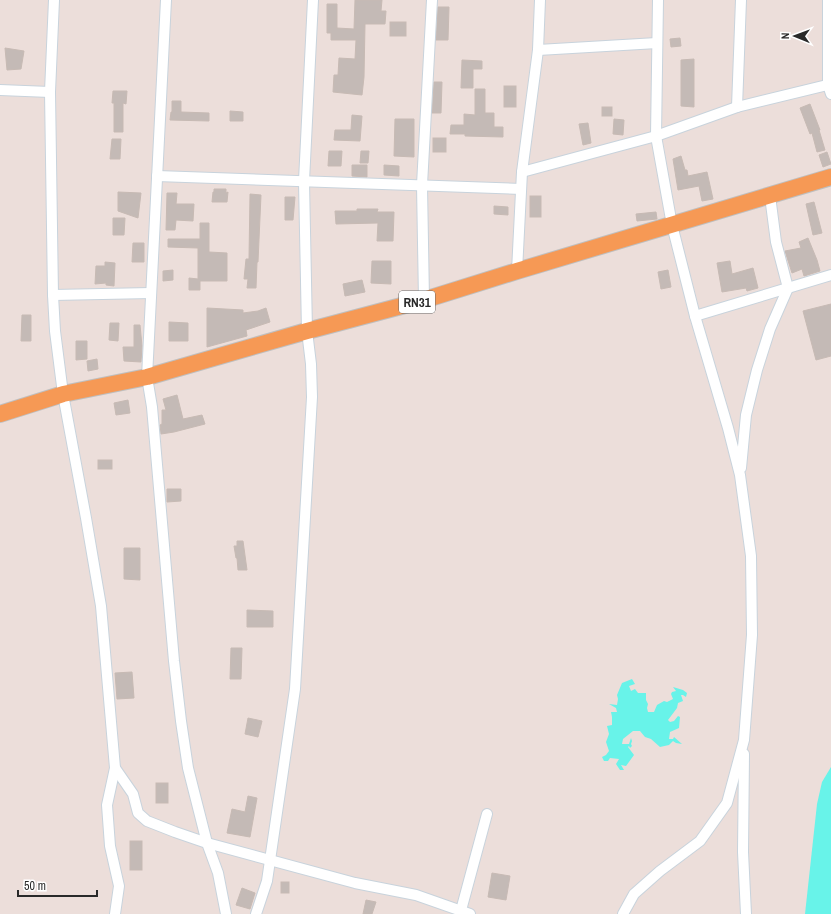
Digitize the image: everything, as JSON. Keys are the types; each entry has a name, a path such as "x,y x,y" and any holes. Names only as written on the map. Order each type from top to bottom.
{"main road":[{"name":"RN31","path":"0,414 63,394 147,377 307,331 424,300 831,177"}],"street":[{"path":"54,0 50,92 53,295 55,331 63,394 101,606 115,768 107,804 110,846 119,886 116,914"},
{"path":"166,0 147,377 152,407 173,654 181,721 188,768 207,843 218,874 226,914"},
{"path":"256,914 268,881 295,690 312,397 311,364 307,331 304,181 313,0"},
{"path":"424,300 422,185 432,0"},
{"path":"517,271 522,172 538,50 540,0"},
{"path":"658,0 656,136 672,225 695,316 728,428 740,475 750,556 752,635 744,740 743,852 746,914"},
{"path":"737,108 741,0"},
{"path":"522,172 656,136 737,108 830,88 828,0"},
{"path":"538,50 657,43"},
{"path":"0,90 50,92"},
{"path":"157,176 521,189"},
{"path":"740,475 746,415 757,370 770,329 788,288 776,242 770,196"},
{"path":"695,316 831,275"},
{"path":"53,295 151,293"},
{"path":"623,914 634,894 660,871 700,841 714,822 727,803 744,740"},
{"path":"115,768 133,794 138,813 147,821 207,843 355,883 416,896 464,913 487,814"}],"water":[{"path":"632,679 635,684 629,686 631,691 635,689 638,693 646,693 648,712 654,712 657,705 664,701 667,702 673,699 671,694 672,692 676,691 673,687 687,693 686,697 681,695 683,701 678,703 677,708 668,720 670,722 674,721 678,716 680,717 679,728 670,732 669,739 673,739 674,737 682,744 673,741 669,745 660,747 651,739 645,737 640,731 633,731 623,739 622,744 629,744 631,738 632,746 630,748 629,746 628,747 634,755 626,766 621,765 624,770 620,770 616,764 619,759 610,758 608,761 604,761 602,757 609,751 606,742 609,734 607,726 612,725 611,712 617,712 616,708 609,704 617,705 617,695 622,683"},
{"path":"831,767 831,914 805,914 817,804 822,782"}],"building":[{"path":"355,0 382,0 381,11 386,11 385,24 365,24 364,77 362,95 333,92 334,75 338,75 339,58 355,59 356,40 331,40 331,33 327,33 327,4 337,4 337,28 354,29"},
{"path":"438,7 449,7 448,40 436,40"},
{"path":"390,22 406,22 406,36 390,36"},
{"path":"680,38 681,46 671,47 670,39"},
{"path":"5,48 24,51 21,69 7,70"},
{"path":"694,59 694,107 681,106 681,60"},
{"path":"462,60 482,61 482,69 473,69 473,88 461,88"},
{"path":"434,82 442,82 441,113 432,113"},
{"path":"504,86 516,86 516,107 504,107"},
{"path":"475,89 485,89 485,113 494,113 494,127 503,127 503,137 450,134 451,125 464,125 464,114 475,115"},
{"path":"113,91 127,91 126,104 123,103 123,132 114,132 114,103 112,103"},
{"path":"172,101 181,101 181,112 209,113 209,121 170,120"},
{"path":"810,104 820,130 825,150 817,152 812,133 810,134 800,108"},
{"path":"602,107 612,107 612,116 602,116"},
{"path":"230,111 243,112 243,121 230,121"},
{"path":"352,115 362,116 360,141 334,140 335,130 351,130"},
{"path":"395,119 414,119 414,157 394,156"},
{"path":"614,119 624,120 623,135 613,134"},
{"path":"588,123 591,143 583,145 579,124"},
{"path":"433,138 446,138 446,152 433,152"},
{"path":"112,139 121,139 120,159 110,159"},
{"path":"329,151 342,151 341,166 328,166"},
{"path":"361,151 369,151 368,163 360,163"},
{"path":"827,152 831,164 823,167 819,155"},
{"path":"681,156 688,176 707,172 713,199 702,201 699,186 678,190 673,159"},
{"path":"352,165 367,165 367,177 352,176"},
{"path":"384,165 399,166 399,176 384,175"},
{"path":"214,189 226,189 226,193 228,192 227,202 212,202"},
{"path":"118,192 141,193 138,218 118,211"},
{"path":"167,193 177,193 176,204 194,204 193,221 176,220 175,230 166,230"},
{"path":"250,194 261,195 256,288 247,288 248,279 244,279 246,259 249,259"},
{"path":"530,196 541,196 541,217 530,217"},
{"path":"285,197 295,197 293,220 285,220"},
{"path":"814,202 822,233 813,235 806,204"},
{"path":"494,206 508,207 508,215 494,214"},
{"path":"357,209 378,209 377,212 394,212 393,241 377,241 378,223 336,224 335,211 357,211"},
{"path":"656,212 657,219 637,221 636,214"},
{"path":"113,218 125,218 124,235 113,235"},
{"path":"200,223 209,223 209,252 227,253 227,281 200,281 200,290 189,290 189,278 198,279 198,248 168,247 168,239 200,239"},
{"path":"808,238 820,271 804,276 802,269 792,273 785,251 801,248 799,242"},
{"path":"133,243 144,243 144,262 132,262"},
{"path":"372,261 391,261 391,284 371,283"},
{"path":"730,261 732,274 753,268 758,288 747,291 746,288 722,292 717,263"},
{"path":"105,262 115,263 114,286 106,285 106,283 95,284 96,266 105,266"},
{"path":"173,270 173,280 163,281 163,271"},
{"path":"668,270 671,287 661,289 658,272"},
{"path":"362,280 365,292 345,296 343,284"},
{"path":"831,304 831,356 816,360 803,311"},
{"path":"207,308 243,310 243,313 258,311 266,308 270,322 246,330 247,336 207,347"},
{"path":"22,315 31,315 31,341 21,341"},
{"path":"169,322 188,323 188,341 169,341"},
{"path":"110,323 119,323 118,341 109,340"},
{"path":"134,325 140,325 142,346 141,362 124,361 123,347 134,347"},
{"path":"76,341 87,341 87,359 76,360"},
{"path":"97,359 98,369 88,371 87,361"},
{"path":"177,395 183,419 202,415 205,424 161,434 160,425 162,424 162,410 166,410 163,399"},
{"path":"128,400 130,413 116,415 114,403"},
{"path":"98,460 112,460 112,469 98,469"},
{"path":"167,489 181,489 181,501 167,502"},
{"path":"237,541 243,541 247,570 238,570 234,546 237,546"},
{"path":"124,548 140,548 140,580 124,579"},
{"path":"247,610 273,611 273,627 247,627"},
{"path":"231,648 242,648 241,679 230,679"},
{"path":"132,672 134,698 117,699 115,673"},
{"path":"248,718 262,721 258,737 245,734"},
{"path":"156,783 168,783 168,803 156,803"},
{"path":"248,796 257,798 250,837 227,833 232,809 245,812"},
{"path":"130,841 142,841 142,870 130,870"},
{"path":"492,873 510,876 506,900 488,897"},
{"path":"281,882 289,882 289,893 281,893"},
{"path":"242,888 255,893 250,909 236,905"},
{"path":"366,900 376,902 372,914 363,914"}]}
